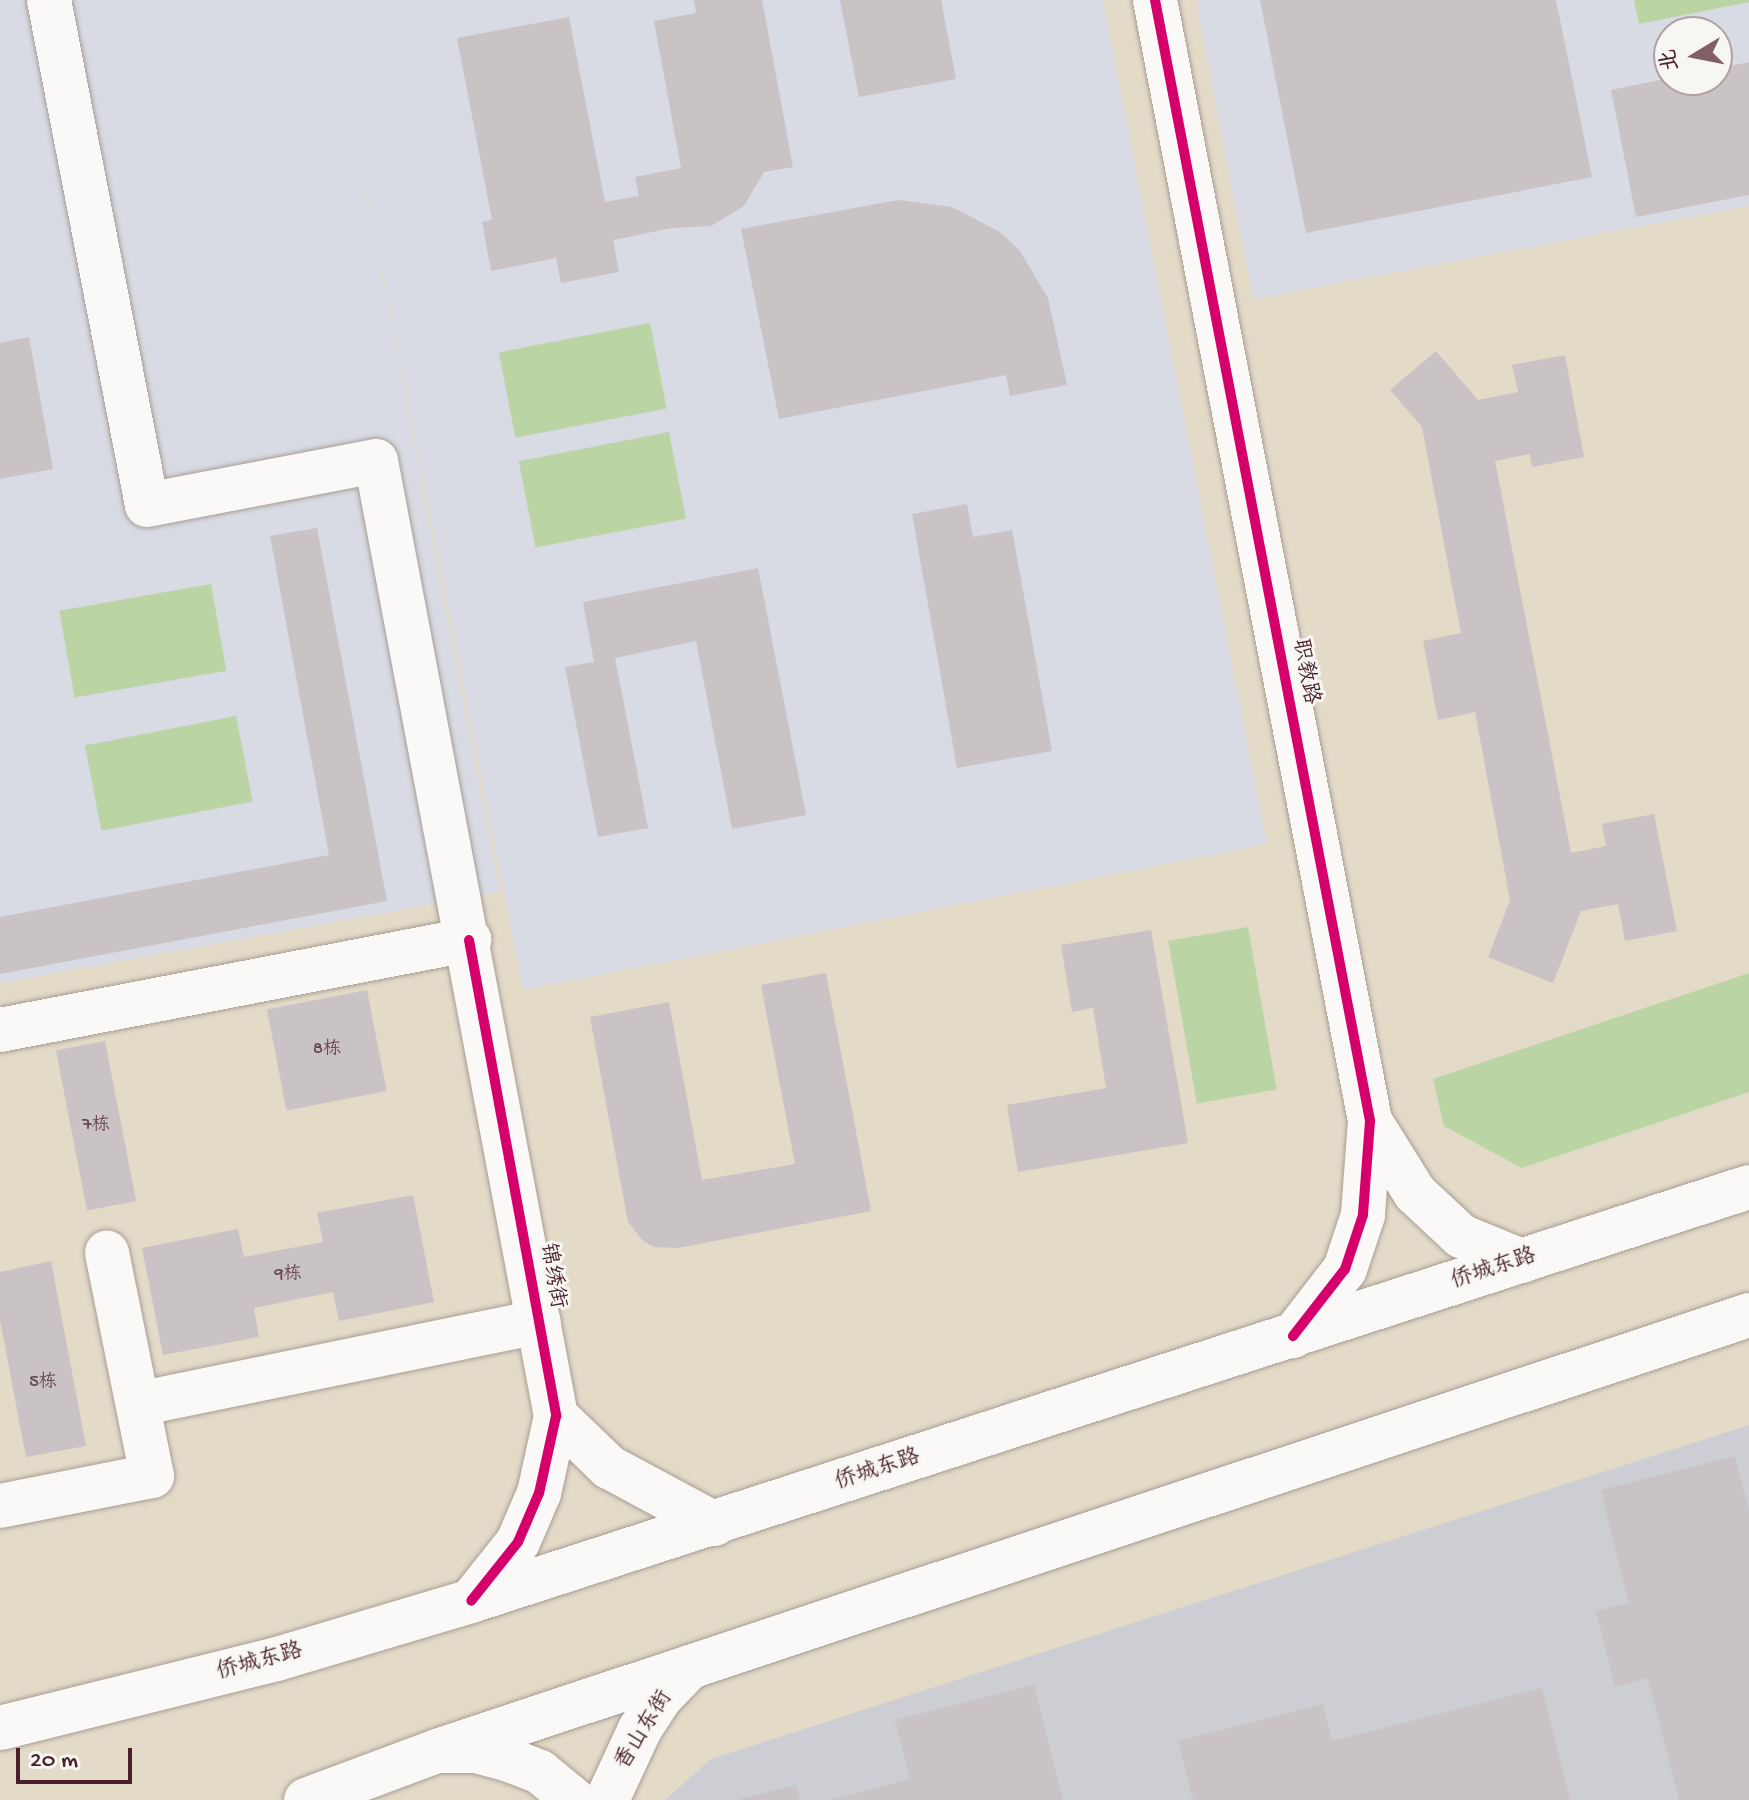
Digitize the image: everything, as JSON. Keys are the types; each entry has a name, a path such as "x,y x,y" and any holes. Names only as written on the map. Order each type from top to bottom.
{"main road":[{"name":"锦绣街","path":"49,0 147,505 376,461 469,940 556,1416 539,1493 518,1542 471,1601"},
{"name":"职教路","path":"1155,0 1370,1121 1363,1215 1345,1269 1293,1336"},
{"path":"0,1030 469,940"},
{"name":"职教路","path":"1370,1121 1415,1193 1461,1236 1522,1261"},
{"name":"侨城东路","path":"0,1728 277,1659 471,1601 1749,1187"},
{"path":"0,1506 152,1476 107,1252"},
{"path":"306,1800 437,1751 1749,1315"},
{"path":"138,1404 539,1322"},
{"path":"556,1416 609,1467 715,1524"},
{"name":"香山东街","path":"607,1800 640,1729 661,1697 690,1667"},
{"path":"437,1751 476,1751 509,1760 540,1772 574,1800"}],"shaded area":[{"path":"0,0 1103,0 1267,844 523,990 333,20 500,892 0,983"},
{"path":"1196,0 1749,0 1749,206 1253,299"},
{"path":"1749,1425 1749,1800 665,1800 711,1759"}],"green space":[{"path":"1634,0 1749,0 1679,16 1653,16 1653,21 1639,24"},
{"path":"650,323 667,408 515,438 499,352"},
{"path":"669,432 686,518 536,548 519,461"},
{"path":"211,584 226,671 75,697 59,611"},
{"path":"236,716 253,801 101,831 85,745"},
{"path":"1248,927 1277,1089 1197,1104 1168,941"},
{"path":"1749,973 1749,1092 1522,1168 1444,1126 1433,1079"}],"building":[{"path":"694,0 762,0 793,167 764,172 744,206 711,226 672,228 613,240 619,272 561,283 556,258 491,271 482,222 492,220 457,38 569,17 605,202 639,196 635,177 681,168 654,21 696,13"},
{"path":"840,0 941,0 956,79 859,97"},
{"path":"1260,0 1556,0 1592,177 1306,233"},
{"path":"1749,62 1749,195 1636,217 1611,90 1653,81 1653,96 1733,96 1733,66"},
{"path":"898,200 952,207 1000,232 1020,251 1048,298 1067,385 1010,396 1006,375 779,419 741,229"},
{"path":"29,337 53,469 0,479 0,343"},
{"path":"1436,351 1478,400 1518,392 1512,365 1565,355 1584,457 1532,467 1530,454 1495,461 1571,853 1606,846 1602,824 1654,814 1677,931 1625,941 1618,904 1581,911 1553,983 1488,957 1510,900 1475,712 1438,720 1423,641 1461,633 1422,427 1390,390"},
{"path":"967,504 973,537 1012,530 1052,751 957,768 912,514"},
{"path":"317,528 387,901 0,974 0,917 329,855 270,536"},
{"path":"758,568 806,815 732,829 696,641 615,658 648,828 598,837 565,667 594,662 583,602"},
{"path":"1151,930 1188,1143 1018,1172 1007,1105 1106,1088 1093,1008 1072,1012 1061,945"},
{"path":"826,973 871,1211 678,1248 654,1247 643,1241 628,1222 590,1017 669,1002 702,1180 795,1164 761,985"},
{"path":"367,990 387,1091 287,1111 267,1009"},
{"path":"105,1041 136,1201 87,1211 56,1051"},
{"path":"413,1195 434,1302 339,1321 333,1292 254,1308 259,1337 163,1355 142,1248 238,1229 244,1257 323,1242 317,1213"},
{"path":"51,1261 86,1446 26,1457 0,1320 0,1272"},
{"path":"1735,1456 1749,1511 1749,1800 1679,1800 1648,1678 1615,1687 1596,1611 1629,1603 1601,1490"},
{"path":"1034,1685 1063,1800 830,1800 910,1779 895,1720"},
{"path":"1542,1688 1570,1800 1193,1800 1178,1741 1323,1704 1332,1741"},
{"path":"796,1785 800,1800 740,1800 740,1799"}],"cycle path":[{"path":"1155,0 1370,1121 1363,1215 1345,1269 1293,1336"},
{"path":"469,940 556,1416 539,1493 518,1542 471,1601"}]}
